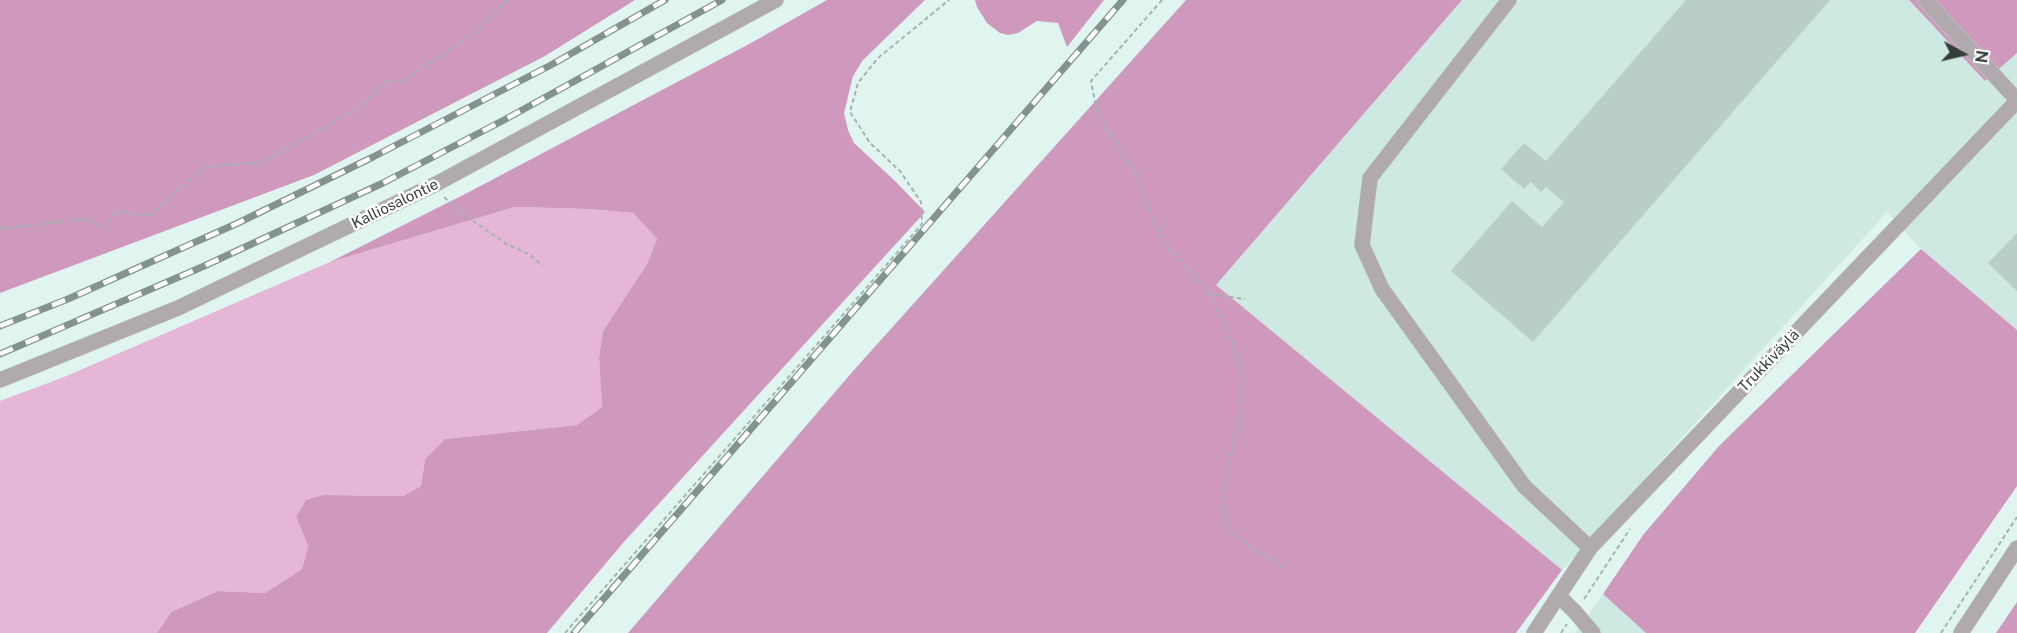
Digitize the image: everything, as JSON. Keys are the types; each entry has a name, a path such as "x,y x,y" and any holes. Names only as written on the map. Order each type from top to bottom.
{"street":[{"name":"Kalliosalontie","path":"0,380 178,308 436,184 777,0"},
{"path":"1509,0 1370,178 1362,245 1382,289 1524,486 1590,548"},
{"path":"1925,0 2017,100"},
{"name":"Trukkiväylä","path":"1534,633 1590,548 2017,100"},
{"path":"1961,633 2017,548"},
{"path":"1558,596 1593,633"}],"path":[{"path":"0,229 85,219 104,227 116,212 149,215 206,167 262,162 359,108 387,80 402,82 474,33 507,0"},
{"path":"565,633 922,224 921,202 900,171 870,143 850,112 858,82 878,58 949,0"},
{"path":"1162,0 1091,81 1097,112 1136,176 1166,245 1210,294 1231,338 1242,380 1240,418 1226,476 1222,510 1232,533 1283,568"},
{"path":"436,184 444,198 467,217 508,244 529,254 543,266"},
{"path":"1210,294 1245,299"},
{"path":"1941,633 2017,517"}],"shaded area":[{"path":"0,0 635,0 545,56 314,175 0,293"},
{"path":"827,0 925,0 863,60 853,76 844,113 854,143 925,212 623,543 547,633 157,633 171,612 218,591 265,593 302,569 308,546 296,517 306,500 324,495 403,496 421,486 425,459 445,439 577,425 602,407 599,357 603,331 647,264 657,239 633,213 515,207 330,262 469,192 751,43"},
{"path":"975,0 1104,0 1067,47 1058,23 1037,21 1018,33 1008,35 1000,33 987,23"},
{"path":"1186,0 1462,0 1216,285 1562,570 1516,633 628,633 854,370"},
{"path":"1462,0 1909,0 1985,81 2017,53 2017,330 1921,249 1887,212 1562,570 1216,285"},
{"path":"1909,0 2017,0 2017,53 1985,81"},
{"path":"515,207 633,213 657,239 647,264 603,331 599,357 602,407 577,425 445,439 425,459 421,486 403,496 324,495 296,517 308,546 302,569 265,593 218,591 171,612 157,633 0,633 0,401 64,377 330,262"},
{"path":"1921,249 2017,330 2017,486 1915,633 1646,633 1603,594 1643,535 1720,445"},
{"path":"1603,594 1646,633 1575,633"},
{"path":"2017,602 2017,633 1996,633"}],"building":[{"path":"1686,0 1830,0 1533,342 1451,271 1512,201 1542,227 1564,202 1546,187 1541,192 1531,182 1524,189 1501,169 1524,143 1546,161"},
{"path":"2017,233 2017,291 1988,263"}],"railway":[{"path":"0,326 68,299 238,223 373,157 551,65 665,0"},
{"path":"0,354 202,267 383,183 504,120 722,0"},
{"path":"574,633 1123,0"}]}
